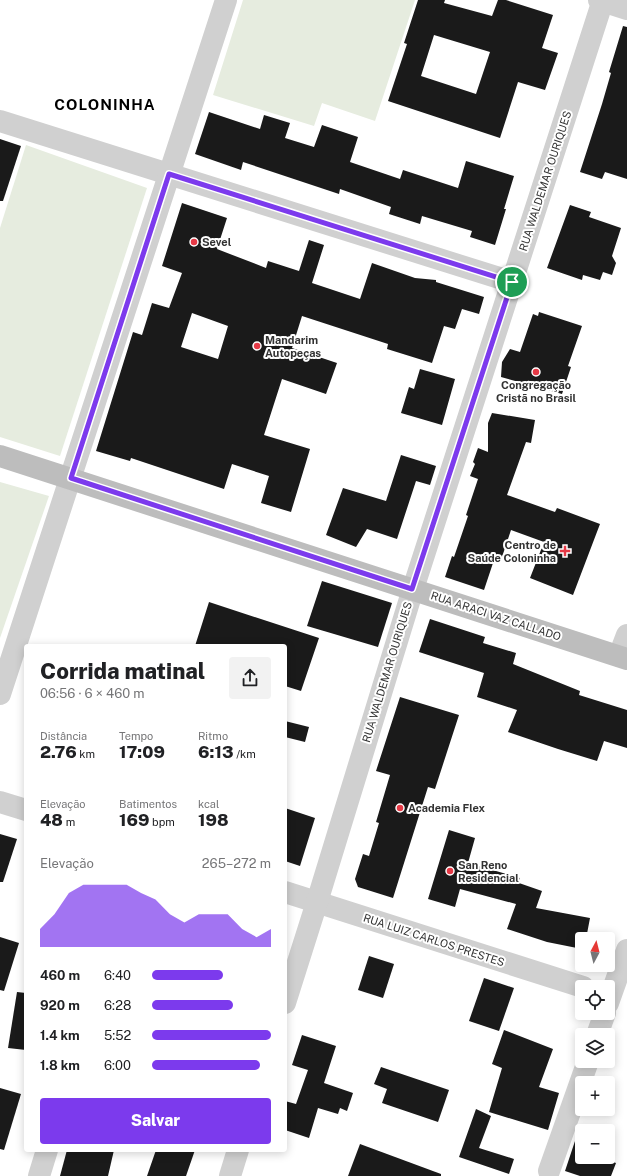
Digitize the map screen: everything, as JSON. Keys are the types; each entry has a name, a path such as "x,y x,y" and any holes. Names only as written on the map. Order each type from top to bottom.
{"main road":[{"name":"RUA ARACI VAZ CALLADO","path":"0,456 623,657"}],"street":[{"path":"0,694 226,0"},
{"path":"601,0 627,9"},
{"name":"RUA WALDEMAR OURIQUES","path":"287,997 412,589 512,282 601,0"},
{"path":"0,121 512,282"},
{"path":"623,657 627,635"},
{"path":"0,802 24,809"},
{"name":"RUA LUIZ CARLOS PRESTES","path":"287,893 575,984"},
{"path":"615,983 627,950"},
{"path":"549,1171 586,1068"},
{"path":"39,1176 46,1152"},
{"path":"230,1176 237,1152"}],"shaded area":[{"path":"243,0 415,0 375,121 322,103 314,126 213,95"},
{"path":"26,145 147,188 60,456 0,437 0,228"},
{"path":"0,482 49,496 0,638"}],"building":[{"path":"418,0 445,0 444,3 492,16 498,0 506,0 553,15 542,48 558,53 545,90 518,82 500,138 388,101 407,44 404,43","holes":["434,35 490,52 476,94 421,76"]},
{"path":"623,26 627,27 627,179 605,172 602,179 580,172 602,104 611,73 609,72"},
{"path":"209,112 260,129 264,115 290,123 285,138 314,147 322,125 358,137 350,162 400,179 403,170 458,188 466,161 514,176 495,245 470,237 472,231 422,216 420,224 389,214 391,207 340,189 339,194 243,162 241,170 195,154"},
{"path":"0,139 21,146 3,201 0,201"},
{"path":"182,203 227,218 217,249 266,268 268,261 299,271 309,240 324,245 312,283 360,299 372,263 415,278 436,280 436,282 484,297 479,314 462,309 455,329 444,326 432,363 387,349 388,344 302,316 292,348 337,363 326,394 282,379 264,435 310,449 291,512 261,503 269,476 232,464 224,489 131,458 130,461 96,451 133,332 142,335 152,303 169,308 182,273 162,266","holes":["192,313 228,326 218,359 181,347"]},
{"path":"570,205 591,212 589,217 621,228 612,256 616,263 612,275 603,272 600,280 583,275 582,280 547,268"},
{"path":"539,312 582,326 568,366 571,367 562,394 501,377 502,362 510,349 520,352 533,314 538,316"},
{"path":"420,369 455,379 442,425 401,413 409,387 414,389"},
{"path":"492,413 535,420 531,443 526,442 507,495 555,512 557,508 600,524 573,595 530,578 544,542 511,530 501,560 495,557 484,590 445,577 452,556 454,557 468,516 466,515 478,479 470,476 475,464 473,462 478,448 488,452 488,423"},
{"path":"401,455 436,466 430,485 416,481 397,539 367,529 356,547 326,535 343,488 386,501"},
{"path":"322,581 392,603 378,647 307,626"},
{"path":"209,602 319,638 301,691 287,687 287,644 196,644"},
{"path":"430,619 485,637 483,643 516,653 513,664 580,691 579,695 627,710 627,748 604,741 597,761 508,732 517,710 477,697 484,673 419,652"},
{"path":"400,697 459,715 435,789 428,787 393,898 358,887 355,879 363,854 369,856 379,823 376,822 390,775 376,771"},
{"path":"287,722 309,727 305,742 287,738"},
{"path":"287,809 315,818 300,866 287,862"},
{"path":"449,830 475,838 468,863 520,878 519,883 542,891 536,908 590,918 587,932 575,932 575,948 547,942 507,929 516,904 460,889 455,907 428,899"},
{"path":"0,834 17,839 3,882 0,882"},
{"path":"0,937 19,943 4,991 0,990"},
{"path":"369,956 394,964 383,998 358,990"},
{"path":"484,978 514,988 499,1031 469,1021"},
{"path":"17,992 24,993 24,1050 8,1048"},
{"path":"504,1030 553,1049 539,1087 559,1093 548,1130 489,1112 502,1068 492,1064"},
{"path":"302,1035 336,1046 324,1083 353,1093 347,1111 340,1108 338,1114 318,1108 309,1138 287,1131 287,1102 296,1104 308,1070 292,1065"},
{"path":"381,1067 449,1090 438,1122 382,1103 387,1089 374,1084"},
{"path":"0,1088 21,1094 4,1150 0,1149"},
{"path":"476,1109 491,1116 479,1148 514,1159 509,1174 459,1157"},
{"path":"575,1141 575,1164 616,1163 611,1176 580,1176 565,1171"},
{"path":"360,1144 441,1174 441,1176 348,1176"},
{"path":"66,1152 114,1152 108,1176 60,1176"},
{"path":"155,1152 194,1152 186,1176 147,1176"}],"place":[{"name":"Sevel","path":"194,242"},
{"name":"Mandarim Autopeças","path":"257,346"},
{"name":"Congregação Cristã no Brasil","path":"536,372"},
{"name":"Centro de Saúde Coloninha","path":"565,551"},
{"name":"Academia Flex","path":"400,808"},
{"name":"San Reno Residencial","path":"450,871"}],"district":[{"name":"COLONINHA","path":"105,104"}],"route":[{"path":"169,174 512,282 412,589 71,478 169,174"}]}
